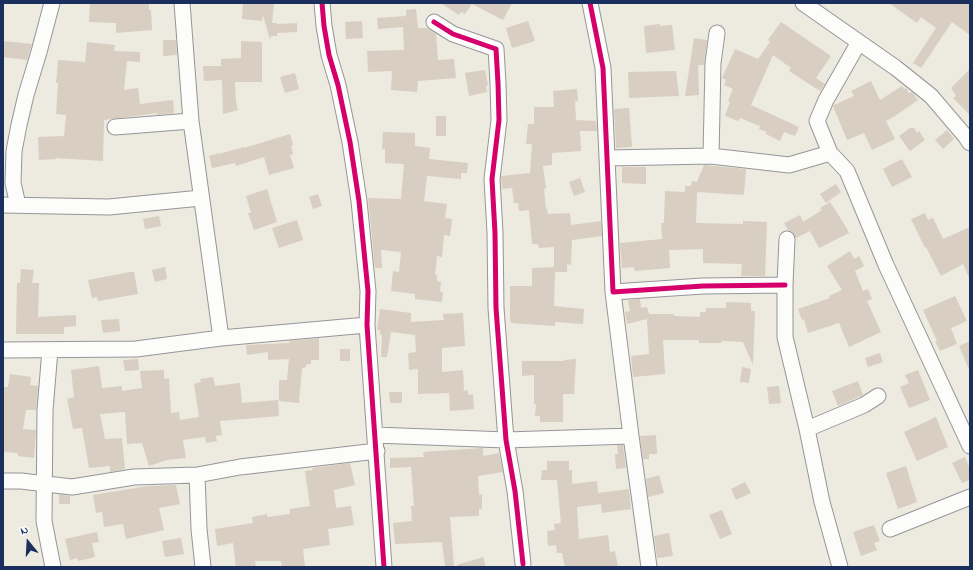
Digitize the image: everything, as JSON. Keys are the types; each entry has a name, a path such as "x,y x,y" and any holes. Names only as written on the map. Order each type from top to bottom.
{"street":[{"path":"52,3 40,52 26,95 19,125 14,152 13,183 10,205 109,208 201,198"},
{"path":"182,3 191,121 221,338"},
{"path":"322,3 329,55 338,86 350,142 358,193 368,291 367,325 384,567"},
{"path":"590,3 603,68 613,292 649,567"},
{"path":"803,3 896,68 931,96 966,136 970,143"},
{"path":"434,22 454,34 496,49 499,120 492,179 495,233 496,308 506,440 515,491 523,564"},
{"path":"711,156 714,63 717,33"},
{"path":"859,42 826,100 817,121 830,153 847,171 888,272 970,446"},
{"path":"115,127 191,121"},
{"path":"608,158 711,156 789,165 830,153"},
{"path":"787,239 785,337 807,428 822,502 840,567"},
{"path":"613,292 703,286 785,285"},
{"path":"3,350 136,349 221,338 367,325"},
{"path":"50,350 45,410 43,485 44,521 53,567"},
{"path":"807,428 864,405 878,396"},
{"path":"375,435 506,440 632,436"},
{"path":"3,481 21,481 43,485 72,487 134,477 197,475 240,467 377,451"},
{"path":"197,475 199,529 203,567"},
{"path":"890,529 970,497"}],"building":[{"path":"90,3 149,3 149,10 151,10 152,30 116,33 116,23 89,22"},
{"path":"243,3 274,3 272,23 297,23 297,32 277,33 277,36 271,36 270,40 263,15 262,21 242,19"},
{"path":"441,3 512,3 503,20 472,4 465,14 461,12 459,15"},
{"path":"889,3 970,3 970,35 952,22 921,68 913,63 936,28 921,17 917,23"},
{"path":"416,9 418,28 427,28 436,34 438,60 454,59 456,78 418,81 417,92 391,90 392,71 368,72 367,51 404,50 403,27 378,29 377,18 406,16 406,10"},
{"path":"362,21 363,38 346,39 345,22"},
{"path":"528,21 535,41 512,48 506,28"},
{"path":"781,22 831,56 816,78 825,84 820,91 789,71 791,68 773,55 751,105 799,127 795,136 784,132 780,141 766,134 767,132 759,129 760,126 740,118 738,121 725,116 730,102 728,101 733,89 724,85 726,80 722,78 735,49 758,59 770,42 768,40"},
{"path":"660,24 660,26 672,25 675,50 646,53 644,26"},
{"path":"694,38 707,40 704,65 698,65 699,95 685,96"},
{"path":"163,40 176,40 177,55 163,56"},
{"path":"3,41 32,44 27,60 3,57"},
{"path":"241,41 262,42 262,82 235,82 238,110 223,114 222,80 204,81 203,66 221,66 221,59 241,58"},
{"path":"87,42 115,45 114,51 140,52 140,62 127,61 124,90 138,88 140,104 173,100 174,113 157,115 157,113 104,120 103,161 56,158 39,160 38,137 64,136 66,115 56,114 58,60 85,62"},
{"path":"970,69 970,115 953,98 956,96 951,88"},
{"path":"485,70 488,85 486,86 487,92 469,96 465,73"},
{"path":"676,71 679,96 629,98 628,72"},
{"path":"295,73 299,89 285,93 280,77"},
{"path":"871,81 880,100 902,86 904,89 906,88 909,93 913,93 918,100 886,121 895,139 872,150 864,133 847,140 833,106 854,96 851,91"},
{"path":"577,89 578,101 575,101 576,120 596,121 597,131 580,131 581,151 552,153 552,165 543,166 546,188 544,189 546,209 548,214 570,213 571,225 601,221 602,236 572,240 571,265 567,264 567,272 555,272 554,306 584,309 583,324 555,322 555,326 511,323 510,286 532,286 532,268 554,267 554,247 539,248 538,244 532,244 529,210 519,211 518,203 514,203 512,188 502,189 501,176 530,173 532,144 526,144 528,124 534,124 534,107 554,107 553,91"},
{"path":"629,108 632,147 616,148 614,109"},
{"path":"436,116 446,116 446,136 436,136"},
{"path":"910,128 914,128 917,133 919,131 925,140 910,151 899,136"},
{"path":"947,130 954,139 943,149 935,140"},
{"path":"383,132 415,133 415,146 430,148 429,159 468,163 467,173 461,173 461,179 427,176 424,201 447,204 445,218 452,219 450,236 444,235 442,257 437,256 435,275 437,275 437,281 441,282 440,292 443,292 442,302 415,299 415,294 391,291 393,271 399,272 401,252 381,250 382,268 375,268 368,198 401,199 404,164 385,163 385,149 382,149"},
{"path":"290,134 293,145 291,146 293,154 290,155 294,168 269,175 264,157 236,166 235,163 212,168 209,156 244,148"},
{"path":"902,159 912,177 892,187 883,169"},
{"path":"704,165 746,169 744,195 697,192 696,223 743,224 743,221 767,222 765,276 741,276 742,264 703,263 703,249 669,250 670,268 635,271 634,267 622,268 620,243 662,239 661,223 664,223 665,191 685,192 685,186 691,186 692,181 697,182"},
{"path":"622,167 646,167 646,184 622,183"},
{"path":"580,178 585,192 574,196 569,182"},
{"path":"836,184 841,192 826,203 820,194"},
{"path":"267,189 277,222 254,230 248,213 251,213 246,196"},
{"path":"318,194 322,206 313,209 309,197"},
{"path":"830,202 849,233 819,248 810,231 796,238 792,232 788,230 784,223 800,215 803,222 822,210 820,208"},
{"path":"925,213 928,220 933,218 943,239 970,227 970,280 963,264 941,276 911,219"},
{"path":"159,216 161,226 145,229 143,219"},
{"path":"297,220 303,240 279,248 272,228"},
{"path":"850,251 854,259 859,256 864,266 855,271 863,291 868,289 872,299 867,301 881,332 849,347 839,323 808,333 804,319 802,320 798,309 830,298 829,296 842,290 827,266"},
{"path":"165,267 167,279 155,282 152,270"},
{"path":"21,269 34,270 32,283 39,283 38,317 76,315 76,326 64,327 64,334 16,334 17,283 20,283"},
{"path":"134,272 138,294 98,301 97,297 92,298 88,280"},
{"path":"955,296 967,321 951,328 957,344 940,351 923,310"},
{"path":"640,299 641,308 647,307 649,314 674,314 674,316 700,317 700,312 706,312 706,308 726,308 726,302 751,303 751,311 755,311 753,365 743,342 722,341 721,343 699,343 699,340 663,340 665,374 633,377 631,356 649,354 647,319 627,324 625,312 630,311 628,300"},
{"path":"380,309 411,313 411,322 444,320 443,314 463,313 465,346 442,348 442,372 463,370 464,391 468,390 468,395 473,394 474,409 450,411 449,393 418,394 418,369 409,370 408,353 416,352 415,335 391,332 387,357 381,357 382,335 380,335 380,330 377,330"},
{"path":"119,319 120,331 103,333 101,320"},
{"path":"319,338 319,360 311,360 311,364 306,364 306,367 302,368 299,403 279,401 279,380 287,380 289,359 268,360 268,352 247,355 246,345 290,343 289,341"},
{"path":"970,341 970,372 959,346"},
{"path":"340,349 350,349 350,361 340,361"},
{"path":"880,353 883,362 868,367 865,358"},
{"path":"138,359 139,370 125,371 123,360"},
{"path":"576,359 574,394 563,394 563,422 540,422 540,416 535,416 536,404 534,404 534,375 522,376 522,361 564,361"},
{"path":"99,366 102,388 122,386 122,391 142,388 140,371 164,370 164,379 169,378 171,413 179,412 180,420 199,417 194,384 201,382 200,379 213,377 215,386 240,383 242,403 278,400 279,416 220,421 222,435 216,436 217,441 206,443 205,437 183,440 186,458 167,460 149,466 142,443 127,444 125,412 100,414 105,439 122,438 125,469 110,472 110,466 89,468 82,428 73,429 67,399 74,397 71,370"},
{"path":"742,367 751,369 749,383 740,382"},
{"path":"918,370 930,400 909,408 900,387 909,383 905,375"},
{"path":"10,374 31,377 30,385 38,386 36,410 26,410 23,429 36,430 34,458 18,456 18,453 3,452 3,387 8,387"},
{"path":"858,381 863,395 838,406 832,391"},
{"path":"779,386 781,403 769,404 767,387"},
{"path":"389,392 402,392 402,403 390,403"},
{"path":"936,417 948,447 917,461 904,432"},
{"path":"656,435 657,454 649,454 649,459 643,459 640,436"},
{"path":"617,445 623,445 626,468 616,469 615,454 618,454"},
{"path":"483,448 483,456 499,453 503,472 478,476 479,495 482,494 482,509 479,509 479,516 450,517 454,567 445,567 442,542 395,544 393,523 412,521 411,506 414,506 411,467 390,468 390,458 424,457 423,452"},
{"path":"965,457 970,469 970,480 962,483 952,463"},
{"path":"547,461 569,461 569,470 572,470 572,484 597,481 598,493 629,489 631,509 602,513 601,504 577,507 579,539 608,535 610,552 615,551 618,567 565,567 562,553 557,553 556,545 548,546 547,531 555,530 554,524 561,523 557,480 541,480 542,470 547,470"},
{"path":"350,463 355,485 334,490 336,508 351,506 354,525 328,529 330,545 303,549 305,567 282,567 281,561 255,561 256,567 236,567 233,543 217,546 215,529 253,523 252,517 267,514 267,517 290,514 290,509 310,506 305,471 313,470 312,468"},
{"path":"906,466 917,502 898,509 886,473"},
{"path":"659,475 664,493 648,497 646,479"},
{"path":"745,482 751,493 736,500 731,489"},
{"path":"176,485 180,504 159,508 164,530 126,539 123,524 104,527 102,512 96,513 93,495 148,486"},
{"path":"59,494 70,496 70,504 59,504"},
{"path":"722,510 732,534 720,539 709,515"},
{"path":"874,525 880,541 874,543 877,550 861,556 853,532"},
{"path":"97,532 99,542 92,543 95,557 78,561 77,558 70,560 65,539"},
{"path":"669,533 673,556 657,558 654,536"},
{"path":"181,538 184,554 165,557 162,541"},
{"path":"483,557 486,567 457,567 457,565"}],"cycle path":[{"path":"322,3 329,55 338,85 350,142 359,201 368,291 367,325 384,567"},
{"path":"590,3 603,68 613,292 703,286 785,285"},
{"path":"434,22 453,34 496,49 499,120 492,179 495,233 496,308 506,440 515,491 523,564"}]}
